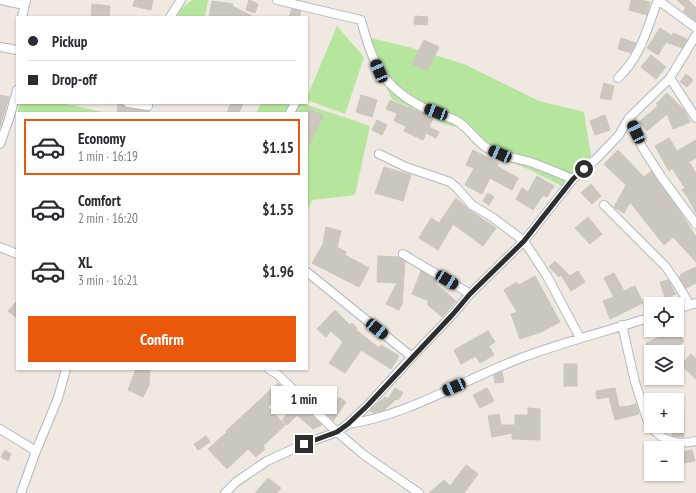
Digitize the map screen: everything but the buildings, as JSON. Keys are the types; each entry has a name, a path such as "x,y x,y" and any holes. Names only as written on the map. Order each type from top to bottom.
{"street":[{"path":"1,0 25,2 22,16"},
{"path":"171,16 180,0"},
{"path":"277,0 361,20 368,44 379,71 390,86 404,97 456,120 487,148 500,154 533,163 573,179"},
{"path":"618,78 628,69 637,55 646,35 658,0 696,28"},
{"path":"225,493 236,482 267,461 304,444 337,432 367,406 470,294 524,241 573,179 596,159 619,135 629,118 670,78 696,35"},
{"path":"0,47 16,50"},
{"path":"670,78 696,118"},
{"path":"0,144 16,94"},
{"path":"133,104 147,107"},
{"path":"629,118 642,147 662,178 696,224"},
{"path":"379,154 406,167 450,182 472,205 492,217 524,241 547,276 580,338"},
{"path":"604,204 666,267 693,304"},
{"path":"0,248 16,254"},
{"path":"403,254 425,269 470,294"},
{"path":"308,273 412,357"},
{"path":"348,424 370,421 412,405 520,358 644,319"},
{"path":"622,325 635,382 644,410"},
{"path":"21,493 36,451 58,398 66,370"},
{"path":"271,370 277,374 337,432 364,455 419,493"},
{"path":"0,429 36,451"},
{"path":"658,433 670,442 696,441"}],"green space":[{"path":"192,0 208,0 205,16 178,16 181,9"},
{"path":"337,26 364,57 345,114 308,100 308,95"},
{"path":"367,37 412,48 464,64 539,101 584,112 591,156 564,187 528,169 486,153 470,130 447,125 392,99 376,66"},
{"path":"20,104 67,104 103,112 17,112"},
{"path":"260,104 305,104 370,126 355,195 312,200 308,210 308,112 256,112"}],"route":[{"path":"304,444 337,432 367,406 470,294 524,241 573,179 584,169"}]}
